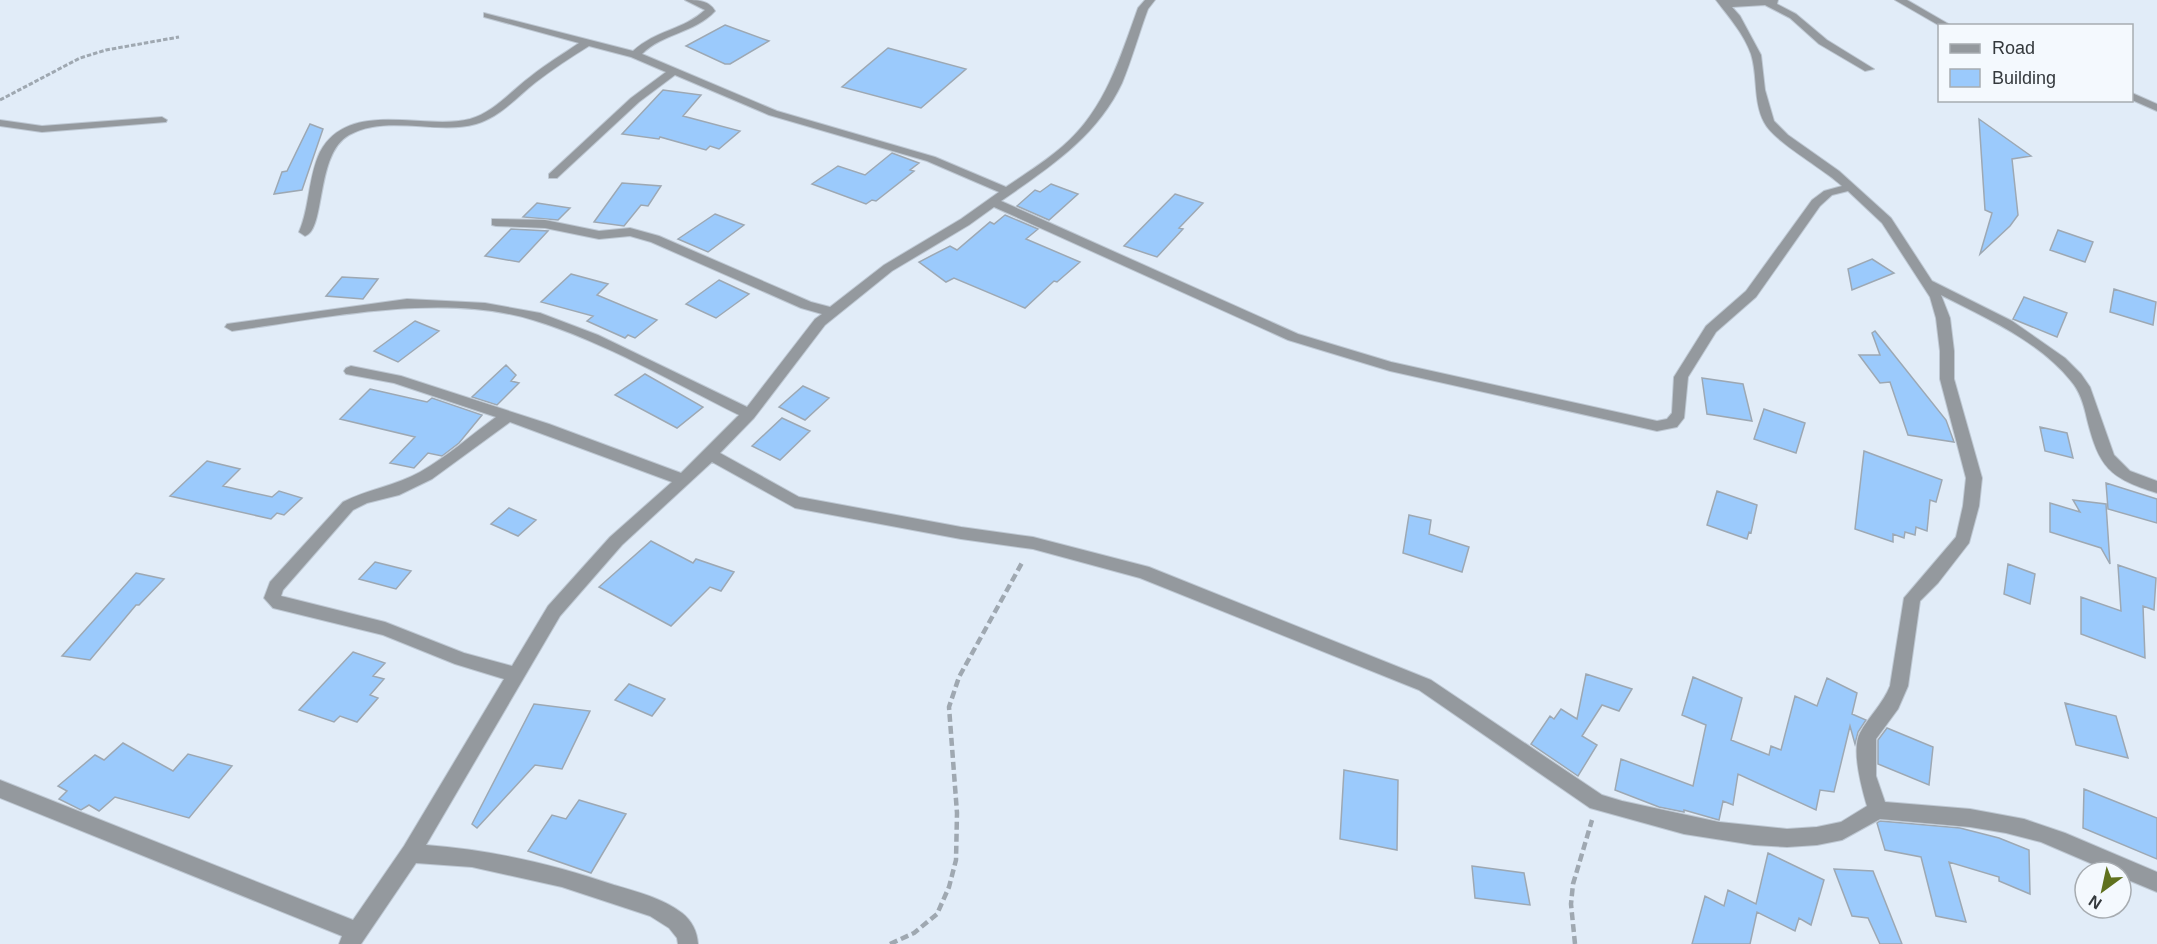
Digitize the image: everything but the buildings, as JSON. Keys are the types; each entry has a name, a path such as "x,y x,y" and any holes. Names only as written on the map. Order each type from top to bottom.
{"street":[{"path":"635,55 651,40 686,27 703,18 710,11 708,7 690,0"},
{"path":"0,789 354,938 411,853 554,611 616,541 683,480 749,414 820,322 888,268 1008,192 1068,148 1099,111 1116,84 1143,8 1150,0"},
{"path":"1724,2 1787,0"},
{"path":"1900,0 1943,24"},
{"path":"1724,2 1746,33 1756,55 1760,90 1769,122 1784,137 1821,162 1887,221 1936,297 1943,318 1947,351 1947,379 1974,478 1971,506 1963,539 1932,578 1912,598 1899,686 1892,704 1866,737 1867,776 1878,810"},
{"path":"1766,2 1793,16 1823,42 1869,69"},
{"path":"487,15 635,55 773,113 931,159 1008,192"},
{"path":"305,232 312,220 324,155 338,137 361,127 403,123 464,123 478,120 492,112 543,71 586,43"},
{"path":"553,176 635,100 673,72"},
{"path":"2133,96 2157,108"},
{"path":"0,123 42,129 162,120"},
{"path":"993,202 1293,337 1390,366 1657,426 1672,423 1679,414 1682,377 1711,329 1751,294 1816,203 1828,194 1850,187"},
{"path":"496,222 545,224 599,235 630,232 655,239 806,305 832,312"},
{"path":"1928,283 1997,319 2050,354 2076,377 2089,396 2096,426 2109,460 2117,470 2157,487"},
{"path":"232,327 407,303 485,307 535,316 593,338 749,414"},
{"path":"351,371 396,379 508,416 683,480"},
{"path":"508,416 427,475 394,492 363,498 348,507 276,587 272,598 279,603 385,629 461,659 516,675"},
{"path":"710,454 795,502 962,533 1033,543 1143,572 1425,686 1597,802 1627,812 1700,829 1796,838 1842,831 1878,810 1972,819 2025,829 2076,846 2157,882"},
{"path":"411,853 472,858 562,877 656,908 676,921 687,934 688,944"}],"path":[{"path":"0,100 80,57 179,37"},
{"path":"890,944 914,933 937,914 949,887 956,860 957,813 949,707 959,677 1033,543"},
{"path":"1575,944 1571,904 1573,884 1597,802"}]}
